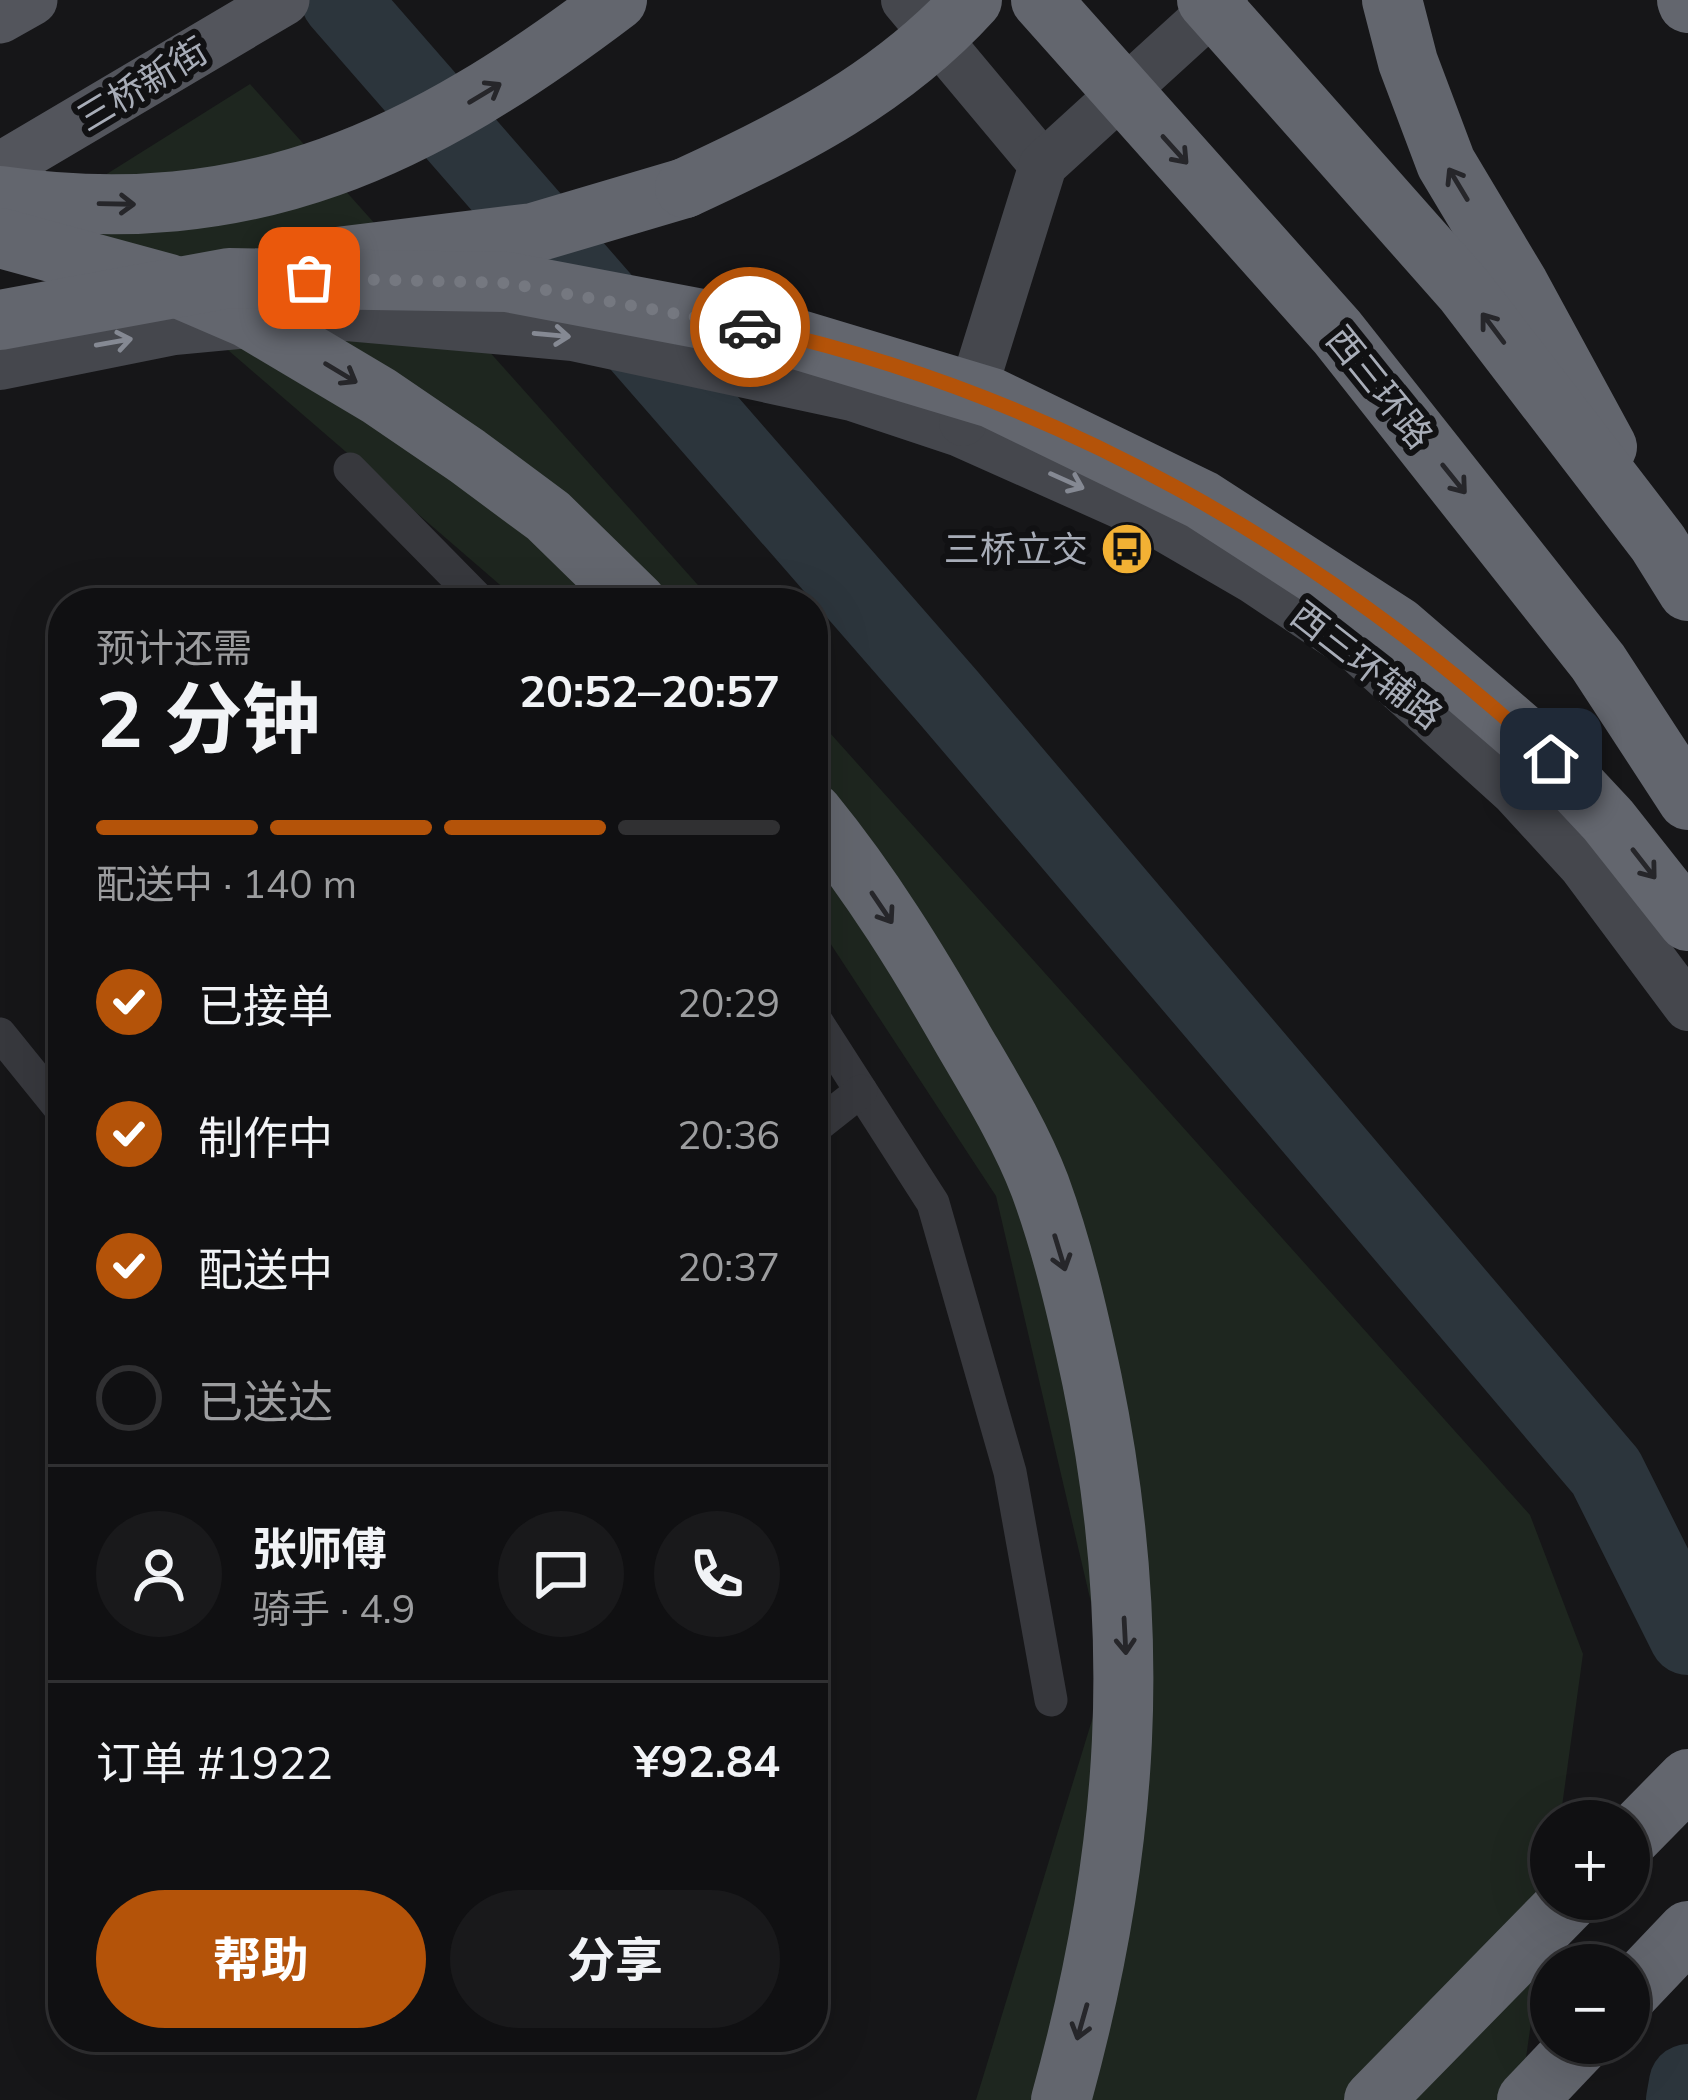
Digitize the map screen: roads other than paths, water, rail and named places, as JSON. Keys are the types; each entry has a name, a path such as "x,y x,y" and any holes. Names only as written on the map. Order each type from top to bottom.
{"highway":[{"path":"0,196 174,204 261,189 427,128 518,73 617,0"},
{"path":"0,320 316,259 532,233 686,188 792,139 860,98 917,54 972,0"},
{"name":"西三环路","path":"1041,0 1337,332 1598,662 1688,800"},
{"path":"1207,0 1464,290 1673,567"},
{"path":"1392,0 1408,62 1445,163 1519,285 1673,567"},
{"path":"0,238 169,284 248,318 379,396 467,456 548,516 622,588"},
{"path":"229,278 507,283 776,333 992,398 1202,500 1398,627 1551,759 1608,820 1688,921"},
{"path":"828,832 943,1004 1039,1184 1076,1301 1101,1427 1119,1537 1126,1653 1124,1751 1114,1852 1090,1996 1060,2100"},
{"path":"1650,1818 1688,1779"},
{"path":"1374,2100 1550,1920"},
{"path":"1650,1971 1688,1931"},
{"path":"1527,2100 1561,2064"}],"main road":[{"path":"0,18 32,0"},
{"path":"904,0 1043,165"},
{"path":"960,433 1043,165 1224,0"},
{"name":"三桥新街","path":"0,168 267,10"},
{"name":"西三环辅路","path":"0,366 174,331 336,316 573,337 901,410 1137,512 1254,580 1357,649 1443,723 1528,806 1647,945 1688,1006"}],"street":[{"path":"350,469 467,588"},
{"path":"0,1034 48,1093"},
{"path":"828,1039 934,1203 1010,1472 1051,1700"},
{"path":"828,1117 861,1091"}],"waterway":[{"path":"340,0 948,697 1606,1472 1688,1636"},
{"path":"1685,2100 1688,2083"}],"place":[{"name":"三桥立交","path":"1127,549"}]}
